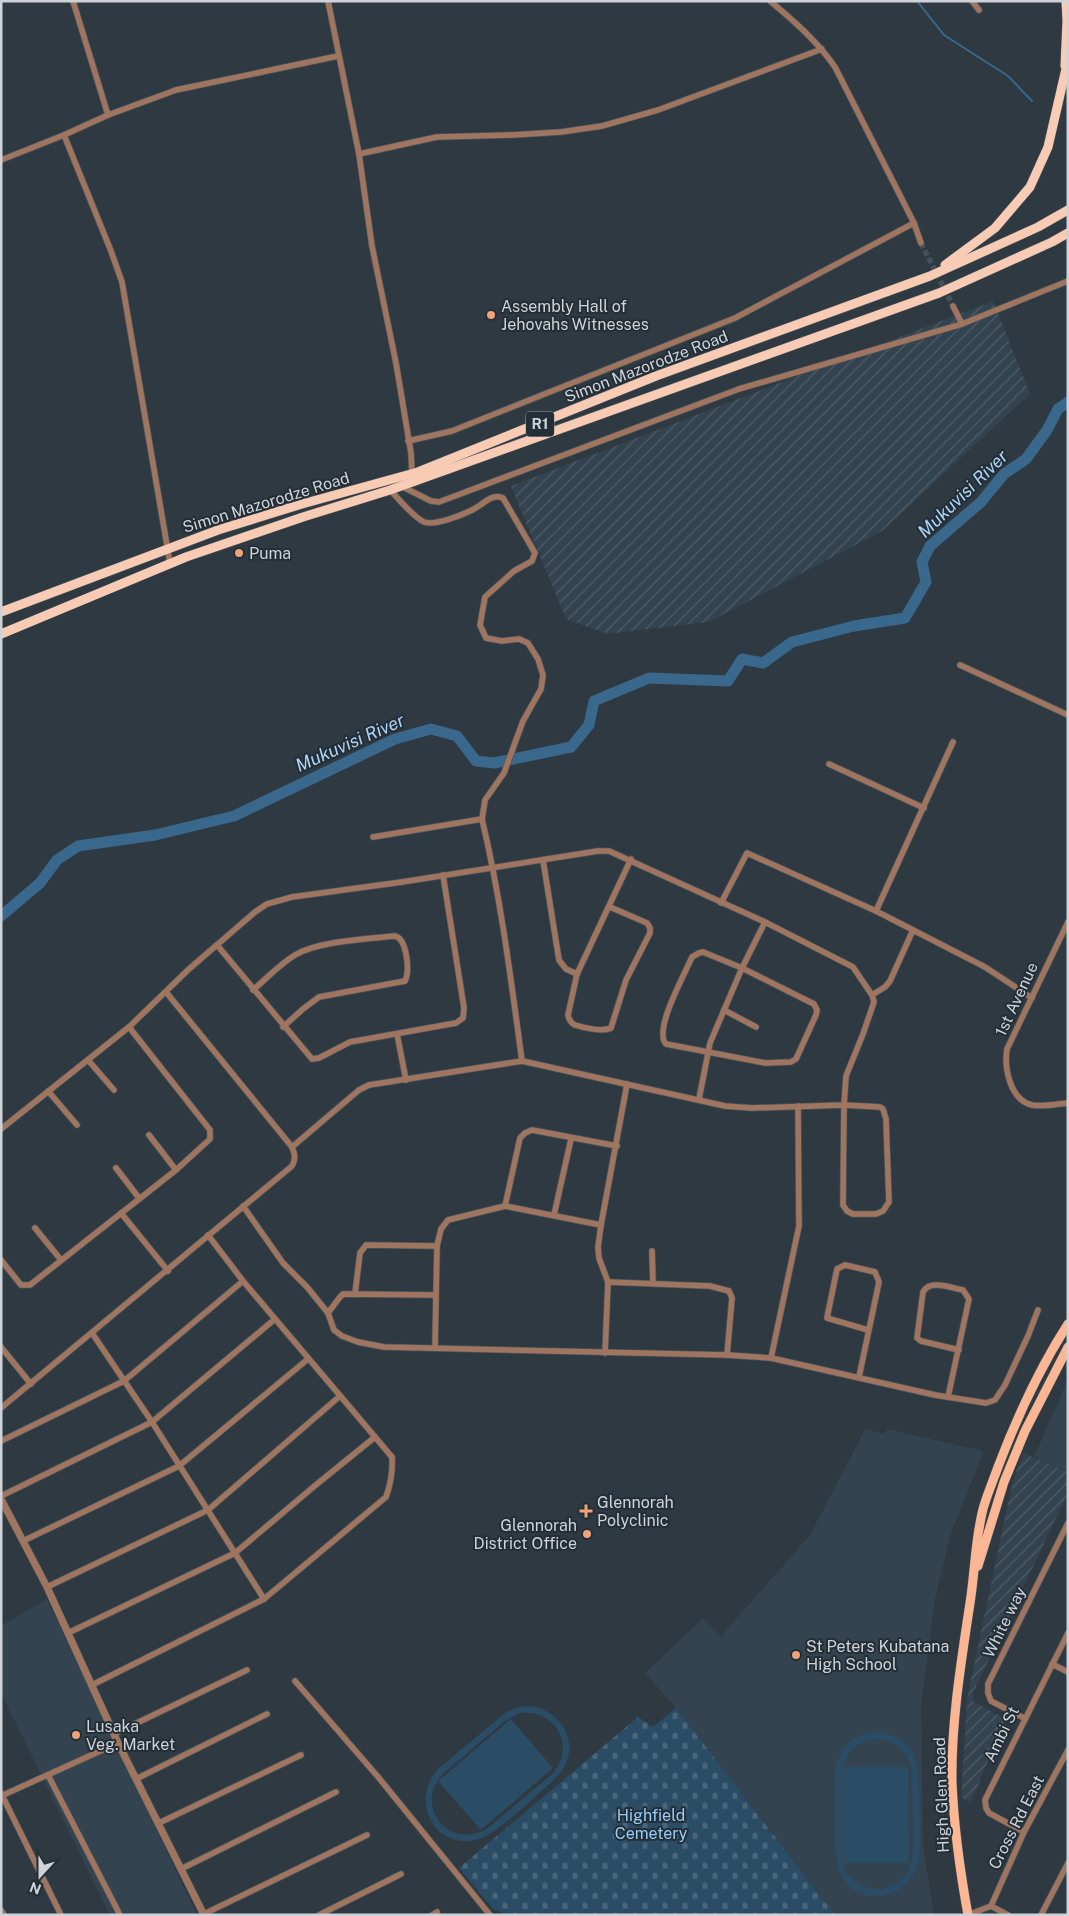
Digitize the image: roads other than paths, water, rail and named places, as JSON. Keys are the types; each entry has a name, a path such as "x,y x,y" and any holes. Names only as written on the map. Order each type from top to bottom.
{"highway":[{"path":"930,276 995,228 1030,187 1048,147 1066,64 1066,1"},
{"name":"Simon Mazorodze Road","path":"1,612 218,530 302,504 412,474 656,376 930,276 1038,227 1068,210"},
{"name":"Simon Mazorodze Road","path":"1,634 170,563 303,517 390,490 939,293 1068,233"}],"main road":[{"name":"High Glen Road","path":"968,1915 959,1867 952,1784 960,1661 977,1538 984,1508 1005,1448 1030,1390 1068,1324"},
{"name":"High Glen Road","path":"972,1585 1004,1482 1025,1432 1068,1347"}],"street":[{"path":"73,1 108,115"},
{"path":"328,1 359,154 372,246 396,363 412,474"},
{"path":"770,1 797,24 822,49 836,67 914,223 921,243"},
{"path":"972,1 979,10"},
{"path":"359,154 437,137 512,136 602,126 658,110 822,49"},
{"path":"1,160 108,115 176,90 338,56"},
{"path":"64,135 122,282 170,563"},
{"path":"408,441 452,431 735,318 914,223"},
{"path":"401,486 431,501 439,502 739,389 962,324 1068,281"},
{"path":"953,306 962,324"},
{"path":"390,490 424,522 434,524 473,510 492,498 498,496 503,498 535,553 532,561 514,571 485,597 480,625 486,638 502,641 519,639 528,643 542,668 541,689 523,721 504,773 487,796 482,819 494,866 522,1061"},
{"path":"960,665 1068,715"},
{"path":"876,911 953,742"},
{"path":"829,764 924,808"},
{"path":"373,837 482,819"},
{"path":"1,1129 129,1027 189,969 255,912 267,904 280,900 494,866 609,850 765,922 853,967 872,995 873,1007 846,1076 844,1105 842,1205 853,1214 876,1214 883,1211 889,1202 886,1119 883,1109 876,1106 844,1105 736,1107 522,1061 369,1086 359,1090 292,1146"},
{"path":"722,903 747,852 876,911 985,967 1032,998"},
{"path":"610,907 647,923 650,933 626,980 609,1030 575,1024 570,1021 568,1016 577,974 631,859"},
{"path":"543,860 559,960 566,969 577,974"},
{"path":"217,945 283,1027 309,1057 314,1059 350,1042 456,1023 463,1018 464,1008 443,875"},
{"path":"699,1099 708,1051 742,968 765,922"},
{"name":"1st Avenue","path":"1068,922 1008,1049 1006,1066 1012,1087 1023,1101 1030,1104 1068,1104"},
{"path":"872,995 885,987 890,981 913,930"},
{"path":"253,990 288,960 308,950 347,941 395,936 403,942 408,972 405,981 319,997 302,1008 283,1027"},
{"path":"1060,939 1068,943"},
{"path":"704,952 742,968 814,1004 817,1010 796,1059 791,1062 765,1064 708,1051 666,1044 662,1035 669,1008 695,955 704,952"},
{"path":"1,1408 292,1166 295,1158 292,1146 166,992"},
{"path":"724,1010 756,1027"},
{"path":"1,1260 21,1285 30,1285 176,1170 208,1141 211,1133 129,1027"},
{"path":"397,1034 406,1080"},
{"path":"88,1060 114,1090"},
{"path":"606,1353 608,1282 599,1258 598,1247 627,1084"},
{"path":"48,1091 77,1125"},
{"path":"771,1358 799,1226 798,1106"},
{"path":"505,1206 520,1138 525,1133 532,1130 571,1139 617,1146"},
{"path":"149,1135 176,1170"},
{"path":"554,1215 571,1139"},
{"path":"116,1168 139,1198"},
{"path":"243,1206 287,1267 308,1287 328,1313 334,1330 342,1336 358,1342 384,1347 726,1355 771,1358 948,1397 986,1403 995,1400 1005,1385 1038,1310"},
{"path":"435,1348 437,1246 441,1228 448,1220 505,1206 601,1225"},
{"path":"120,1213 168,1271"},
{"path":"35,1228 61,1260"},
{"path":"92,1685 264,1599 386,1497 393,1473 392,1458 243,1281 208,1235"},
{"path":"355,1294 360,1253 366,1246 437,1246"},
{"path":"652,1251 653,1283"},
{"path":"859,1377 879,1282 875,1272 845,1265 841,1266 837,1269 826,1318 868,1330"},
{"path":"1,1441 124,1381 243,1281"},
{"path":"608,1282 710,1286 729,1291 732,1298 726,1355"},
{"path":"948,1397 959,1350 969,1299 963,1290 930,1285 923,1292 917,1338 921,1341 959,1350"},
{"path":"328,1313 343,1294 435,1295"},
{"path":"275,1319 152,1422 1,1498 47,1588 118,1743 204,1914 367,1835"},
{"path":"92,1333 152,1422 264,1599"},
{"path":"1,1347 31,1384"},
{"path":"23,1541 179,1466 308,1359"},
{"path":"47,1588 208,1510 340,1396"},
{"path":"68,1633 235,1553 375,1437"},
{"name":"White way","path":"1024,1718 991,1701 988,1693 988,1684 1068,1523"},
{"name":"Ambi St","path":"1024,1832 988,1813 985,1800 1024,1718 1068,1633"},
{"path":"1052,1664 1068,1672"},
{"path":"114,1734 247,1670"},
{"path":"295,1680 385,1786 490,1915"},
{"path":"136,1779 267,1714"},
{"path":"61,1915 2,1795 118,1743"},
{"name":"Cross Rd East","path":"991,1906 1024,1832 1068,1750"},
{"path":"159,1823 301,1755"},
{"path":"1061,1764 1068,1767"},
{"path":"48,1775 120,1915"},
{"path":"181,1869 336,1792"},
{"path":"1041,1915 1068,1863"},
{"path":"319,1915 401,1874"},
{"path":"968,1915 991,1906 1008,1915"},
{"path":"1,1910 4,1915"}],"waterway":[{"path":"917,1 944,35 1008,76 1032,101"},
{"name":"Mukuvisi River","path":"1,916 40,883 57,860 78,846 155,835 234,816 395,739 431,729 457,736 476,761 494,763 571,747 589,725 594,701 649,678 728,681 742,659 763,663 792,642 854,626 905,618 926,582 922,562 930,546 981,502 1004,474 1026,459 1047,430 1058,409 1068,402"}],"tunnel":[{"path":"921,243 953,306"}],"place":[{"name":"Assembly Hall of Jehovahs Witnesses","path":"491,315"},
{"name":"Puma","path":"239,553"},
{"name":"Glennorah Polyclinic","path":"586,1511"},
{"name":"Glennorah District Office","path":"587,1534"},
{"name":"St Peters Kubatana High School","path":"796,1655"},
{"name":"Lusaka Veg. Market","path":"76,1735"}],"park label":[{"name":"Highfield Cemetery","path":"651,1824"}]}
